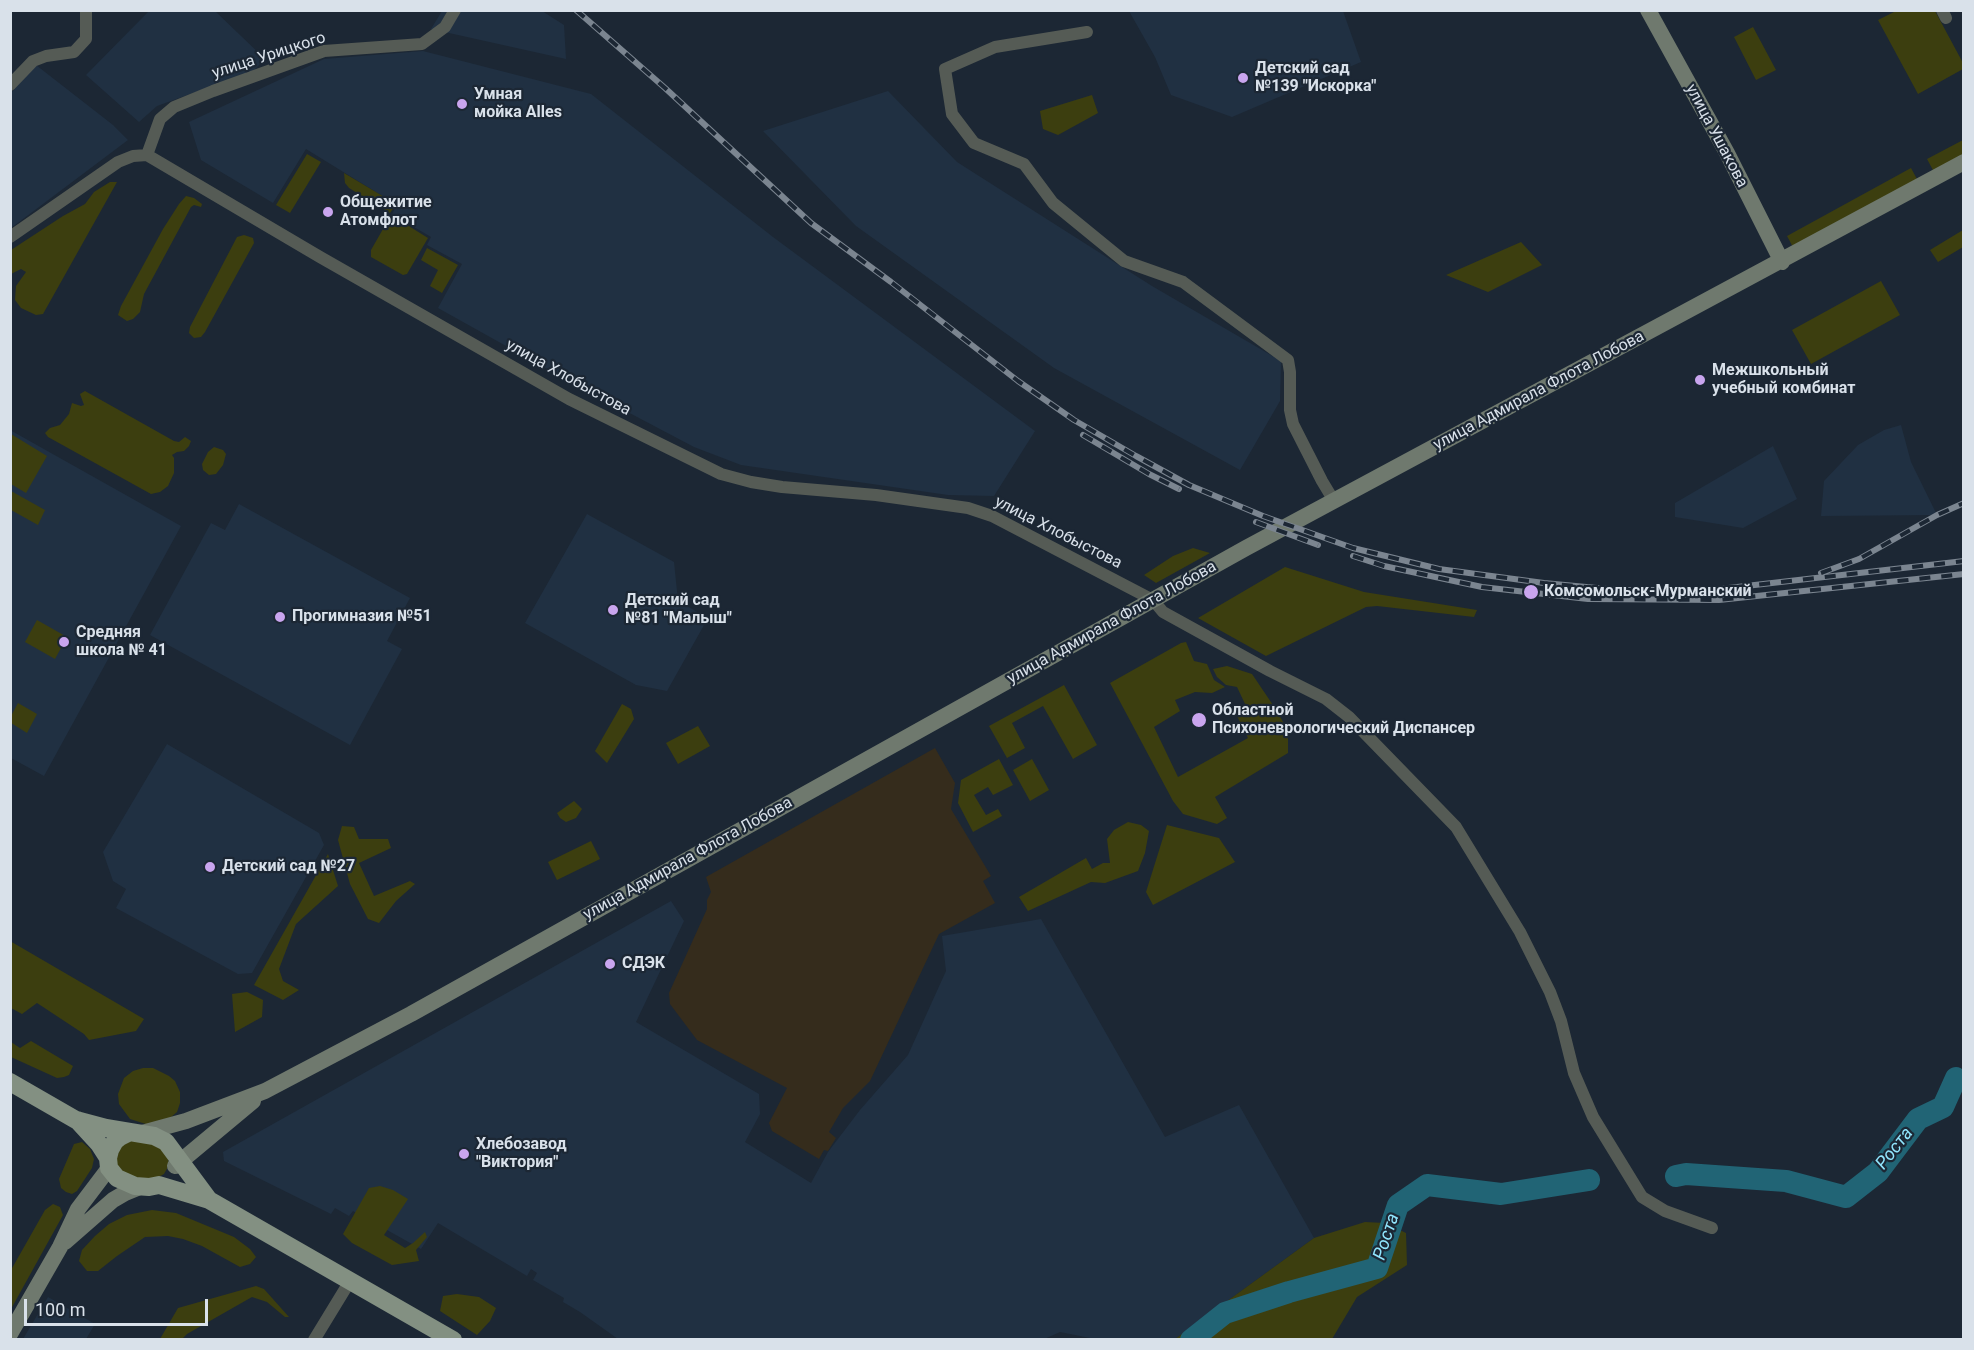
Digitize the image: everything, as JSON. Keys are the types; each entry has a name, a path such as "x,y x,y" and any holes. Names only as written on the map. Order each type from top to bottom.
{"main road":[{"path":"10,1082 76,1120 166,1142 177,1160 209,1200"},
{"path":"76,1120 99,1144 117,1178 122,1181 209,1200 453,1340"},
{"path":"108,1163 115,1141 136,1133"},
{"path":"151,1186 172,1173 177,1160"}],"street":[{"path":"10,85 33,61 45,56 74,52 86,39 86,10"},
{"name":"улица Урицкого","path":"147,155 160,120 174,107 324,51 422,44 445,27 455,10"},
{"name":"улица Ушакова","path":"1648,10 1782,262"},
{"path":"1087,32 995,47 945,69 952,114 974,143 1024,164 1053,203 1124,261 1183,282 1288,360 1290,410 1293,424 1334,501"},
{"path":"10,237 118,162 133,156 147,155"},
{"name":"улица Хлобыстова","path":"147,155 569,399 721,474 782,487 876,495 968,508 992,516 1153,600 1163,612 1326,699 1349,717 1456,827 1520,932 1558,1011 1574,1073 1593,1117 1642,1197 1665,1212 1712,1228"},
{"name":"улица Адмирала Флота Лобова","path":"136,1133 186,1121 265,1091 421,1009 1153,600 1964,162"},
{"name":"улица Адмирала Флота Лобова","path":"177,1160 220,1130 265,1091"},
{"path":"10,1334 60,1246 78,1209 108,1163"},
{"path":"60,1246 113,1200 125,1193 151,1186"},
{"path":"314,1340 350,1281"}],"shaded area":[{"path":"149,11 215,11 265,59 252,72 157,106 139,122 86,75"},
{"path":"442,11 542,11 564,25 566,59 431,29"},
{"name":"Детский сад №139 \"Искорка\"","path":"1129,11 1343,11 1361,62 1232,117 1171,95 1155,57"},
{"path":"1896,11 1935,11 1963,63 1963,69 1918,94 1878,20"},
{"path":"1753,27 1776,70 1756,80 1734,37"},
{"path":"423,51 591,94 773,237 1035,431 994,496 948,495 741,465 694,447 438,308 462,264 427,245 431,237 392,214 397,205 306,149 273,203 201,160 189,122 324,59"},
{"path":"36,65 113,125 128,140 11,228 11,93"},
{"path":"888,91 957,162 1152,286 1281,361 1280,401 1240,470 1054,368 856,226 763,131"},
{"path":"1092,95 1098,113 1058,135 1043,129 1040,111"},
{"path":"1963,140 1963,156 1934,172 1927,159"},
{"path":"307,154 321,162 290,213 276,205"},
{"path":"1911,168 1918,181 1794,249 1787,236"},
{"path":"344,173 396,204 390,213 349,188 345,183"},
{"path":"110,182 117,182 43,314 36,315 21,308 15,300 16,286 26,272 21,269 11,274 11,250 85,204 94,192"},
{"path":"186,196 194,198 202,204 201,207 194,205 191,207 144,294 140,312 127,321 118,315 121,306 163,229"},
{"path":"391,215 428,238 407,274 403,275 371,257 371,250"},
{"path":"1963,230 1963,247 1938,262 1930,250"},
{"path":"244,235 253,238 254,243 205,332 201,337 194,338 189,333 190,327 237,237"},
{"path":"1521,242 1542,265 1488,292 1446,275"},
{"path":"427,248 458,265 442,293 430,286 438,270 421,260"},
{"path":"1881,281 1900,315 1811,364 1792,330"},
{"path":"85,391 174,441 179,442 185,437 191,441 184,451 172,455 174,473 168,486 160,492 151,494 48,437 45,433 50,428 60,425 69,414 72,403 84,405 80,394"},
{"path":"1901,425 1911,462 1937,515 1821,516 1824,481 1858,445 1884,430"},
{"name":"Средняя школа № 41","path":"10,430 181,526 44,776 11,758"},
{"path":"11,434 47,456 26,493 11,484"},
{"path":"1773,446 1797,499 1743,528 1675,517 1675,503"},
{"path":"214,447 223,450 226,454 223,465 216,474 209,475 203,470 202,464 208,452"},
{"path":"11,491 45,510 38,525 11,510"},
{"name":"Прогимназия №51","path":"239,504 410,598 387,641 402,649 350,745 150,635 211,523 225,530"},
{"name":"Детский сад №81 \"Малыш\"","path":"587,514 674,562 678,601 708,618 667,691 636,685 525,623"},
{"path":"1193,548 1210,553 1156,583 1144,575 1173,556"},
{"path":"1285,567 1364,592 1477,610 1474,617 1377,606 1366,607 1266,656 1198,618"},
{"path":"37,620 67,637 55,659 25,642"},
{"path":"1186,642 1194,661 1207,664 1214,680 1225,687 1212,693 1195,692 1175,700 1180,711 1154,727 1178,777 1248,738 1237,716 1246,706 1237,687 1226,685 1217,677 1213,669 1227,666 1252,674 1288,731 1288,753 1215,797 1227,818 1217,824 1183,814 1173,801 1110,683"},
{"path":"1064,685 1097,745 1073,759 1043,706 1012,723 1025,748 1007,758 989,726"},
{"path":"18,703 37,714 27,733 11,723 11,716"},
{"path":"622,704 631,709 634,719 607,763 595,751"},
{"path":"698,726 710,746 678,764 666,743"},
{"name":"Детский сад №27","path":"167,744 319,833 324,845 252,973 238,974 116,908 126,889 113,881 103,852"},
{"path":"935,748 955,783 951,809 991,876 983,881 995,903 939,934 870,1081 843,1108 829,1132 836,1138 828,1151 824,1150 819,1159 772,1131 769,1123 787,1088 697,1040 670,1004 669,993 707,909 707,900 711,892 706,877"},
{"path":"999,759 1013,785 993,795 988,787 974,795 986,815 998,809 1002,816 973,832 958,803 961,780"},
{"path":"1032,759 1049,790 1030,801 1013,770"},
{"path":"574,801 582,809 576,818 566,822 557,813"},
{"path":"1128,822 1141,825 1149,831 1145,853 1138,871 1105,883 1091,882 1028,911 1019,897 1086,858 1092,869 1103,863 1110,863 1107,839 1114,830"},
{"path":"1167,825 1219,838 1235,862 1153,905 1146,892"},
{"path":"342,826 354,827 359,839 388,839 391,848 359,863 374,896 410,881 415,884 396,901 379,923 368,919 350,884 338,840"},
{"path":"591,841 600,859 557,880 548,862"},
{"path":"328,854 338,886 296,924 279,969 283,981 299,990 283,1000 254,985"},
{"path":"671,901 684,921 636,1022 759,1094 760,1114 745,1142 811,1183 828,1152 860,1110 908,1055 946,971 942,936 1041,919 1165,1137 1239,1105 1314,1238 1175,1339 1095,1339 1060,1332 1042,1340 618,1339 563,1302 564,1298 533,1280 537,1273 531,1269 527,1276 438,1223 421,1249 353,1211 349,1216 335,1208 331,1214 224,1161 223,1152"},
{"path":"10,941 144,1019 136,1031 89,1040 84,1034 37,1003 22,1014 11,1008"},
{"path":"247,992 263,1000 262,1017 235,1032 232,994"},
{"path":"31,1041 73,1066 69,1075 57,1078 11,1057 11,1042 20,1048"},
{"path":"153,1068 169,1076 175,1081 180,1092 177,1112 170,1118 149,1125 130,1119 119,1104 118,1094 124,1078 133,1071"},
{"path":"133,1139 157,1143 168,1155 169,1165 164,1174 155,1179 137,1179 118,1169 116,1161 120,1147"},
{"path":"82,1142 90,1149 94,1159 92,1168 77,1191 72,1194 61,1188 59,1179 74,1144"},
{"path":"380,1186 393,1190 408,1199 384,1235 405,1248 425,1232 427,1237 416,1250 419,1261 392,1265 352,1243 343,1234 369,1188"},
{"path":"53,1204 60,1207 63,1215 11,1309 11,1270 45,1210"},
{"path":"152,1210 176,1213 234,1237 250,1249 256,1257 250,1264 240,1267 202,1246 183,1239 168,1236 145,1237 98,1271 87,1271 79,1261 82,1250 95,1236 109,1224 127,1215"},
{"path":"1365,1222 1385,1223 1406,1233 1407,1265 1357,1297 1332,1339 1175,1339 1314,1238"},
{"path":"256,1286 264,1289 289,1317 285,1317 267,1302 252,1297 182,1339 160,1339 178,1308"},
{"path":"457,1294 479,1297 496,1308 490,1321 477,1335 440,1311 443,1296"},
{"path":"48,1297 95,1324 86,1339 23,1339"}],"waterway":[{"name":"Роста","path":"1676,1176 1686,1174 1786,1181 1846,1197 1878,1172 1918,1119 1943,1107 1956,1078"},
{"name":"Роста","path":"1191,1340 1225,1313 1289,1292 1377,1268 1398,1205 1427,1185 1501,1194 1589,1180"}],"railway":[{"path":"576,10 665,88 811,223 1018,381 1074,420 1136,456 1189,485 1263,516 1353,548 1439,569 1618,590 1711,590 1964,561"},
{"path":"1083,435 1179,489"},
{"path":"1821,573 1859,559 1937,515 1964,503"},
{"path":"1256,522 1318,545"},
{"path":"1353,556 1384,566 1482,587 1588,599 1719,600 1964,574"}],"place":[{"name":"Детский сад №139 \"Искорка\"","path":"1243,78"},
{"name":"Умная мойка Alles","path":"462,104"},
{"name":"Общежитие Атомфлот","path":"328,212"},
{"name":"Межшкольный учебный комбинат","path":"1700,380"},
{"name":"Комсомольск-Мурманский","path":"1531,592"},
{"name":"Детский сад №81 \"Малыш\"","path":"613,610"},
{"name":"Прогимназия №51","path":"280,617"},
{"name":"Средняя школа № 41","path":"64,642"},
{"name":"Областной Психоневрологический Диспансер","path":"1199,720"},
{"name":"Детский сад №27","path":"210,867"},
{"name":"СДЭК","path":"610,964"},
{"name":"Хлебозавод \"Виктория\"","path":"464,1154"}]}
